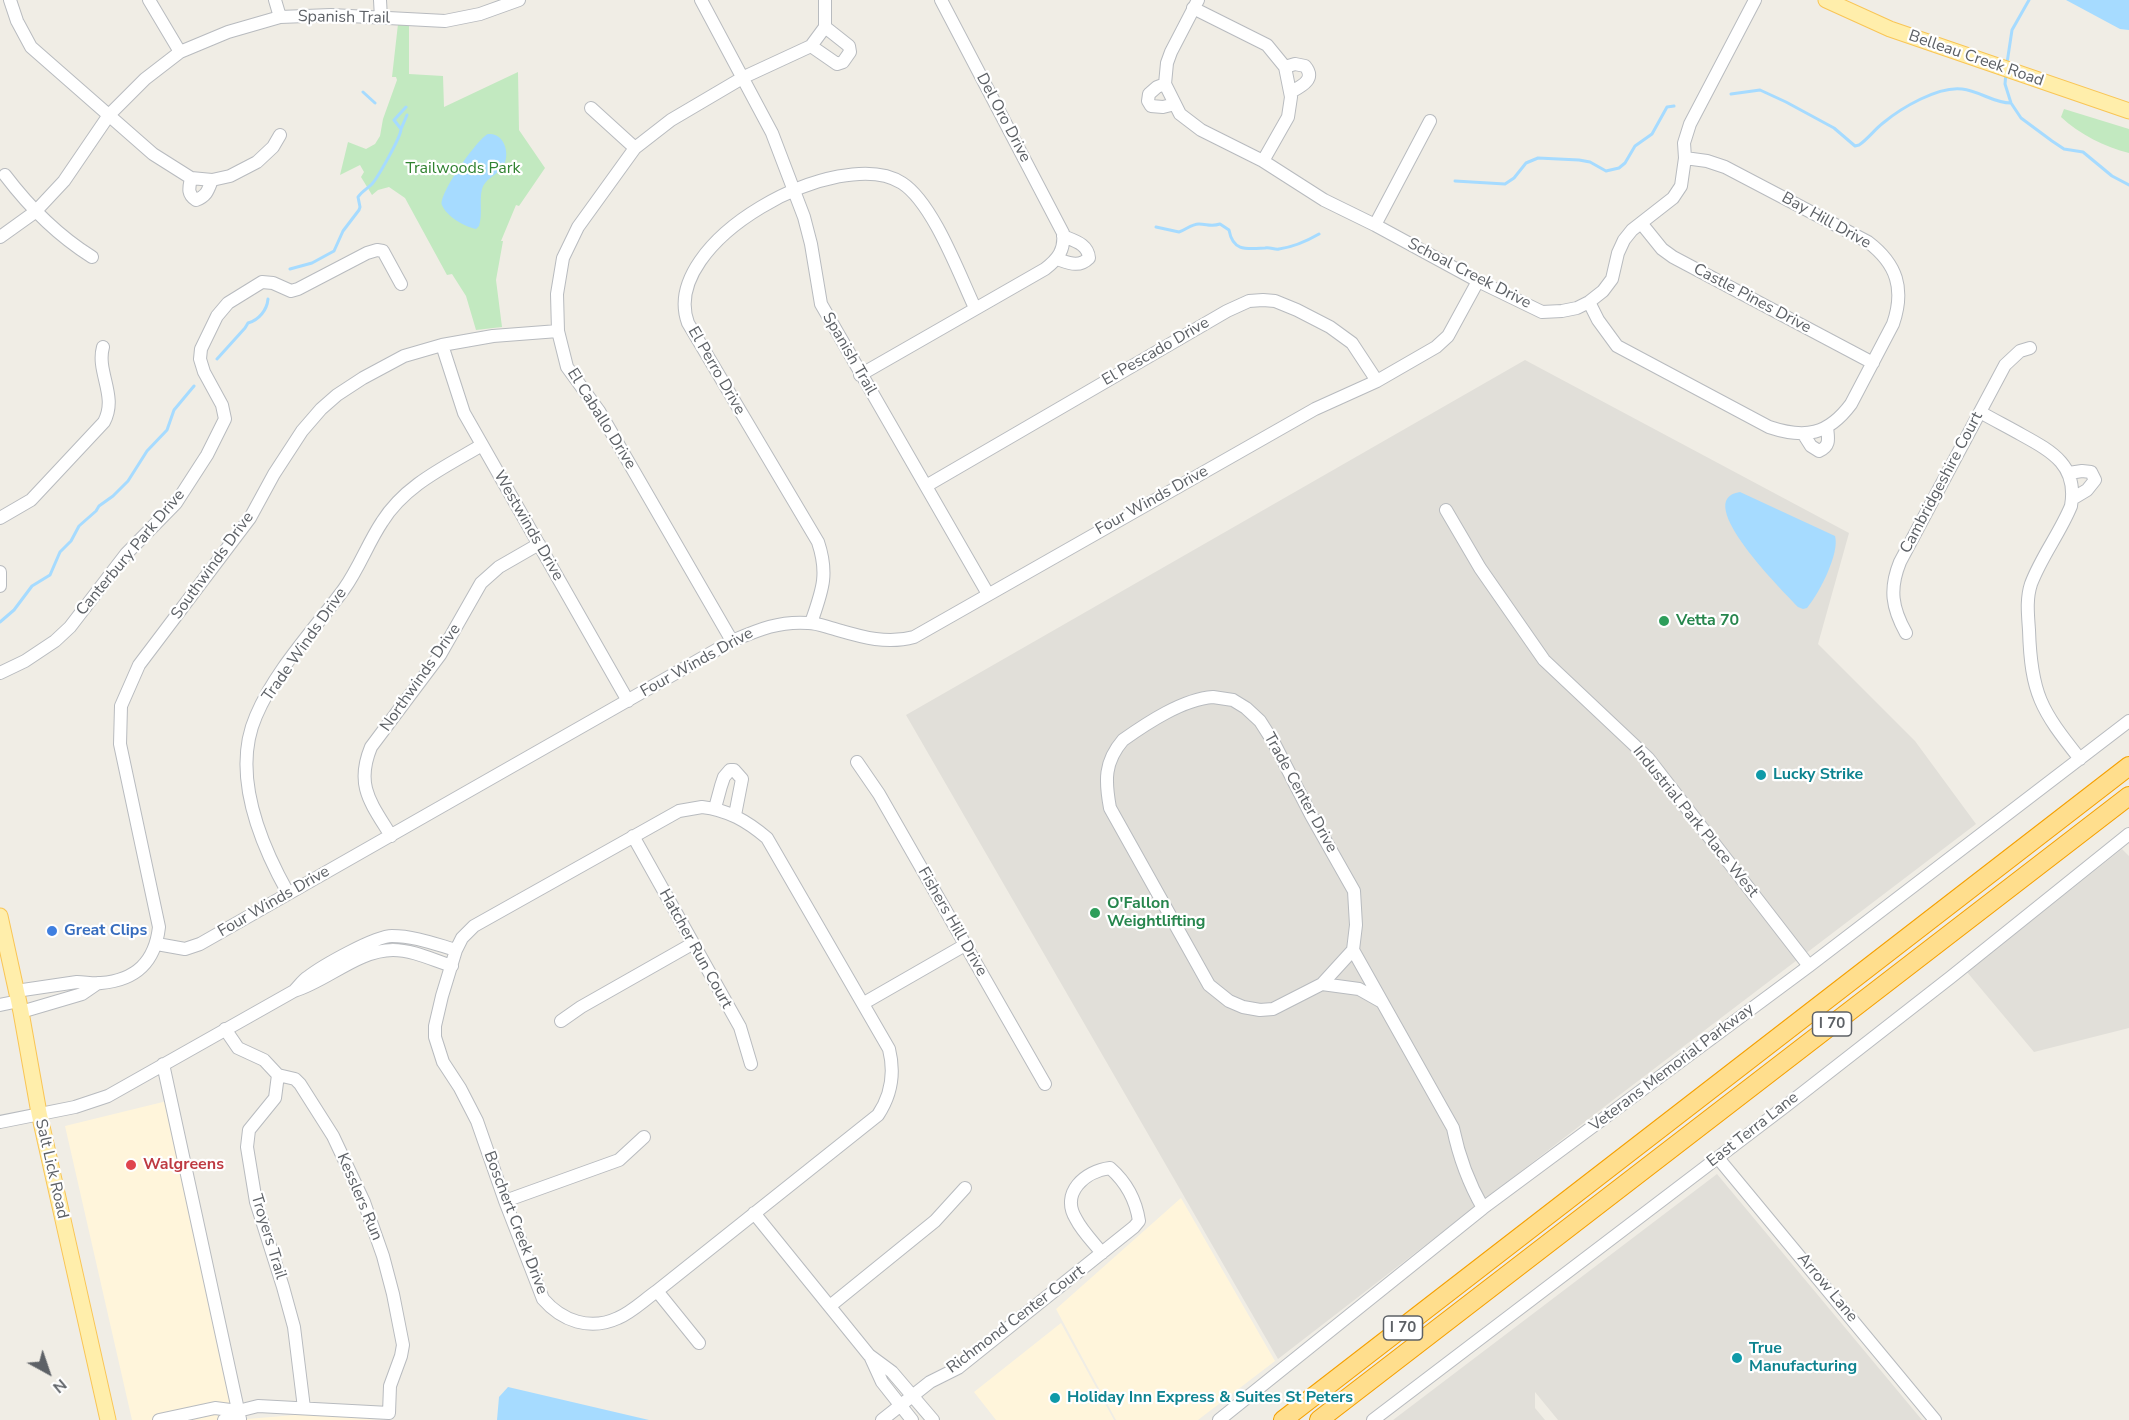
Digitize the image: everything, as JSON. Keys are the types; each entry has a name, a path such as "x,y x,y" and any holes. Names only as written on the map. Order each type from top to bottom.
{"highway":[{"name":"I 70","path":"1283,1420 2129,766"},
{"name":"I 70","path":"1319,1420 2129,796"}],"main road":[{"name":"Belleau Creek Road","path":"1826,0 1890,29 2129,111"},
{"name":"Salt Lick Road","path":"0,916 19,1001 39,1113 108,1420"}],"street":[{"path":"10,0 16,21 31,47 153,154 191,178 212,180 230,176 257,162 273,147 280,135"},
{"path":"149,0 180,52"},
{"path":"275,0 280,17"},
{"path":"380,0 381,18"},
{"name":"Spanish Trail","path":"0,237 35,212 64,181 109,115 145,79 180,52 228,32 280,17 331,15 445,21 480,14 519,0"},
{"name":"Spanish Trail","path":"701,0 772,133 795,190 811,244 821,304 988,594"},
{"path":"825,0 825,27 814,42 837,64 847,58 850,52 849,46 825,27"},
{"name":"Del Oro Drive","path":"941,0 1063,236"},
{"name":"Schoal Creek Drive","path":"1195,4 1167,63 1166,84 1180,114 1201,130 1263,161 1324,200 1542,312 1569,310 1589,302 1602,291 1612,279 1618,253 1624,240 1641,223 1673,198 1681,186 1685,158 1684,143 1690,124 1755,0"},
{"path":"1195,4 1267,45 1285,68 1291,92 1288,117 1263,161"},
{"name":"El Caballo Drive","path":"732,641 599,411 567,367 558,331 557,294 563,258 578,227 635,148 671,120 744,77 814,42"},
{"path":"1285,68 1295,64 1305,66 1310,76 1307,82 1291,92"},
{"path":"1166,84 1157,87 1149,94 1148,101 1151,106 1157,107 1174,104"},
{"path":"591,108 635,148"},
{"path":"1375,225 1430,121"},
{"name":"Bay Hill Drive","path":"1589,302 1617,346 1769,427 1787,433 1804,435 1827,427 1842,416 1851,404 1893,324 1899,300 1894,272 1879,250 1868,242 1725,167 1707,161 1685,158"},
{"path":"5,175 35,212 66,241 92,257"},
{"name":"El Perro Drive","path":"811,623 824,584 823,557 818,542 688,323 684,300 686,285 695,268 714,244 742,218 769,202 795,190 840,176 888,176 902,182 914,193 934,222 975,308"},
{"path":"191,178 189,192 196,200 208,192 212,180"},
{"name":"Castle Pines Drive","path":"1641,223 1673,258 1873,363"},
{"path":"860,375 1045,269 1057,259 1063,249 1063,236 1081,243 1087,249 1089,258 1084,263 1073,265 1057,259"},
{"name":"Canterbury Park Drive","path":"0,673 25,662 56,641 70,627 126,554 176,503 207,455 225,418 222,405 204,372 200,359 201,349 218,316 228,303 262,282 273,283 291,291 298,290 367,253 377,250 383,251 401,284"},
{"name":"Four Winds Drive","path":"157,944 185,949 200,944 732,641 766,626 811,623 876,640 902,640 914,637 1315,409 1377,381 1436,347 1448,336 1478,281"},
{"name":"El Pescado Drive","path":"926,486 1227,311 1249,301 1275,301 1330,327 1353,343 1377,381"},
{"name":"Southwinds Drive","path":"157,944 159,927 157,909 120,744 121,706 139,665 250,518 274,474 302,431 337,395 404,356 441,345 493,336 558,331"},
{"name":"Westwinds Drive","path":"441,345 464,413 628,701"},
{"path":"0,518 31,500 104,422 110,403 106,377 99,359 103,347"},
{"name":"Cambridgeshire Court","path":"1906,633 1892,598 1895,575 2005,365 2020,351 2030,348"},
{"path":"1980,412 2045,447 2060,459 2068,473 2072,499 2067,516 2031,584 2028,610 2029,639 2032,677 2038,698 2047,716 2080,759"},
{"name":"Bay Hill Drive","path":"1804,435 1811,446 1819,451 1828,443 1827,427"},
{"name":"Trade Winds Drive","path":"288,893 272,865 257,824 247,778 249,741 255,717 266,696 292,658 351,580 381,522 393,507 405,494 426,478 482,446"},
{"path":"2068,473 2091,472 2095,480 2087,490 2072,499"},
{"name":"Industrial Park Place West","path":"1446,510 1480,568 1544,660 1648,758 1809,966"},
{"name":"Northwinds Drive","path":"391,836 366,792 363,775 371,747 440,655 481,583 499,567 539,544"},
{"path":"0,572 0,586"},
{"name":"Trade Center Drive","path":"1206,698 1233,700 1260,721 1354,891 1356,925 1353,950 1322,984 1274,1009 1260,1010 1243,1007 1229,1001 1209,985 1110,808 1106,775 1116,748 1123,740 1178,707 1206,698"},
{"name":"Veterans Memorial Parkway","path":"1219,1420 1483,1208 1809,966 2129,721"},
{"name":"Fishers Hill Drive","path":"857,762 879,794 1045,1084"},
{"path":"715,808 724,777 730,770 734,770 742,779 735,815"},
{"name":"Boschert Creek Drive","path":"702,807 715,808 735,815 767,837 889,1049 892,1062 889,1095 878,1115 657,1292 620,1317 603,1324 585,1324 562,1317 543,1299 504,1201 477,1121 443,1062 437,1047 435,1026 456,950 462,938 474,926 679,811 702,807"},
{"name":"East Terra Lane","path":"1373,1420 1718,1158 1951,977 2129,834"},
{"name":"Hatcher Run Court","path":"633,836 740,1027 751,1064"},
{"path":"294,991 307,977 375,940 390,936 421,939 456,950"},
{"path":"0,1005 81,982 115,981 132,975 150,959 157,944"},
{"path":"561,1021 581,1007 692,944"},
{"path":"864,1003 965,945"},
{"path":"1353,950 1453,1128 1457,1149 1470,1184 1483,1208"},
{"path":"0,1122 75,1107 108,1096 294,991 312,986 363,957 381,951 404,951 452,966"},
{"path":"19,1001 82,994 99,983"},
{"path":"1322,984 1359,989 1382,1002"},
{"name":"Kesslers Run","path":"225,1029 238,1048 264,1060 278,1075 296,1079 320,1114 353,1176 373,1224 393,1294 402,1356 390,1386 389,1413 304,1408"},
{"path":"163,1064 239,1416"},
{"name":"Troyers Trail","path":"278,1075 278,1092 249,1130 247,1147 256,1202 294,1327 304,1408"},
{"path":"504,1201 619,1160 644,1137"},
{"name":"Arrow Lane","path":"1718,1158 1935,1420"},
{"path":"1110,1168 1120,1177 1137,1207 1139,1221 1102,1253 1075,1219 1071,1207 1072,1194 1078,1182 1087,1175 1110,1168"},
{"path":"830,1306 935,1221 965,1188"},
{"path":"754,1213 869,1355 882,1382 911,1420"},
{"name":"Richmond Center Court","path":"884,1420 930,1382 958,1368 1102,1253"},
{"path":"657,1292 699,1343"},
{"path":"869,1355 892,1372 933,1420"},
{"path":"224,1420 258,1407 304,1408"},
{"path":"159,1420 215,1408 239,1416"},
{"path":"884,1420 911,1420"}],"shaded area":[{"path":"1525,360 1849,533 1818,644 1915,741 1976,824 1278,1359 906,715"},
{"path":"2122,849 2129,856 2129,1028 2034,1052 1967,972"},
{"path":"167,1101 235,1420 132,1420 65,1126"},
{"path":"1717,1174 1922,1420 1558,1420 1535,1392 1535,1408 1545,1420 1393,1420"},
{"path":"1181,1198 1275,1361 1198,1420 1116,1420 1056,1309"},
{"path":"1061,1323 1114,1420 996,1420 974,1392"},
{"path":"307,1414 377,1420 235,1420"}],"green space":[{"name":"Trailwoods Park","path":"398,24 409,25 409,74 443,76 444,107 518,72 519,130 545,168 519,206 516,205 501,241 503,241 496,280 502,327 476,330 466,296 452,274 447,275 405,198 389,187 378,190 372,195 361,177 364,172 360,165 340,175 348,142 366,149 375,144 380,136 383,119 397,80 396,77 392,77"},
{"path":"2064,109 2129,129 2129,153 2102,143 2076,129 2061,117"}],"water":[{"path":"2066,0 2129,0 2129,30 2120,29"},
{"path":"488,134 494,134 502,141 506,158 501,169 483,186 480,221 476,229 452,217 444,209 442,199 459,168"},
{"path":"1740,492 1835,536 1832,563 1807,608 1798,607 1777,585 1745,547 1733,528 1726,511 1727,498"},
{"path":"508,1387 649,1420 497,1420 499,1397"}],"waterway":[{"path":"2007,63 2012,30 2029,0"},
{"path":"2006,73 2005,84 2011,103 2021,118 2064,149 2083,152 2112,176 2129,185"},
{"path":"1731,94 1760,90 1834,128 1855,146 1862,143 1900,111 1931,94 1962,89 2011,103"},
{"path":"363,92 375,103"},
{"path":"1455,181 1505,184 1514,178 1526,163 1538,158 1590,162 1606,171 1619,168 1625,163 1635,146 1652,134 1667,107 1674,106"},
{"path":"290,269 312,263 334,251 343,231 359,210 358,197 372,184 384,166 401,129 394,120 406,107"},
{"path":"401,129 407,115"},
{"path":"1156,227 1179,232 1196,224 1220,224 1229,230 1237,246 1247,249 1284,248 1319,234"},
{"path":"217,359 248,323 256,320 262,314 268,299"},
{"path":"0,622 14,610 32,586 50,575 60,552 71,541 79,526 128,481 147,451 167,430 174,410 194,386"}],"place":[{"name":"Vetta 70","path":"1664,621"},
{"name":"Lucky Strike","path":"1761,775"},
{"name":"O'Fallon Weightlifting","path":"1095,913"},
{"name":"Great Clips","path":"52,931"},
{"name":"Walgreens","path":"131,1165"},
{"name":"True Manufacturing","path":"1737,1358"},
{"name":"Holiday Inn Express & Suites St Peters","path":"1055,1398"}]}
